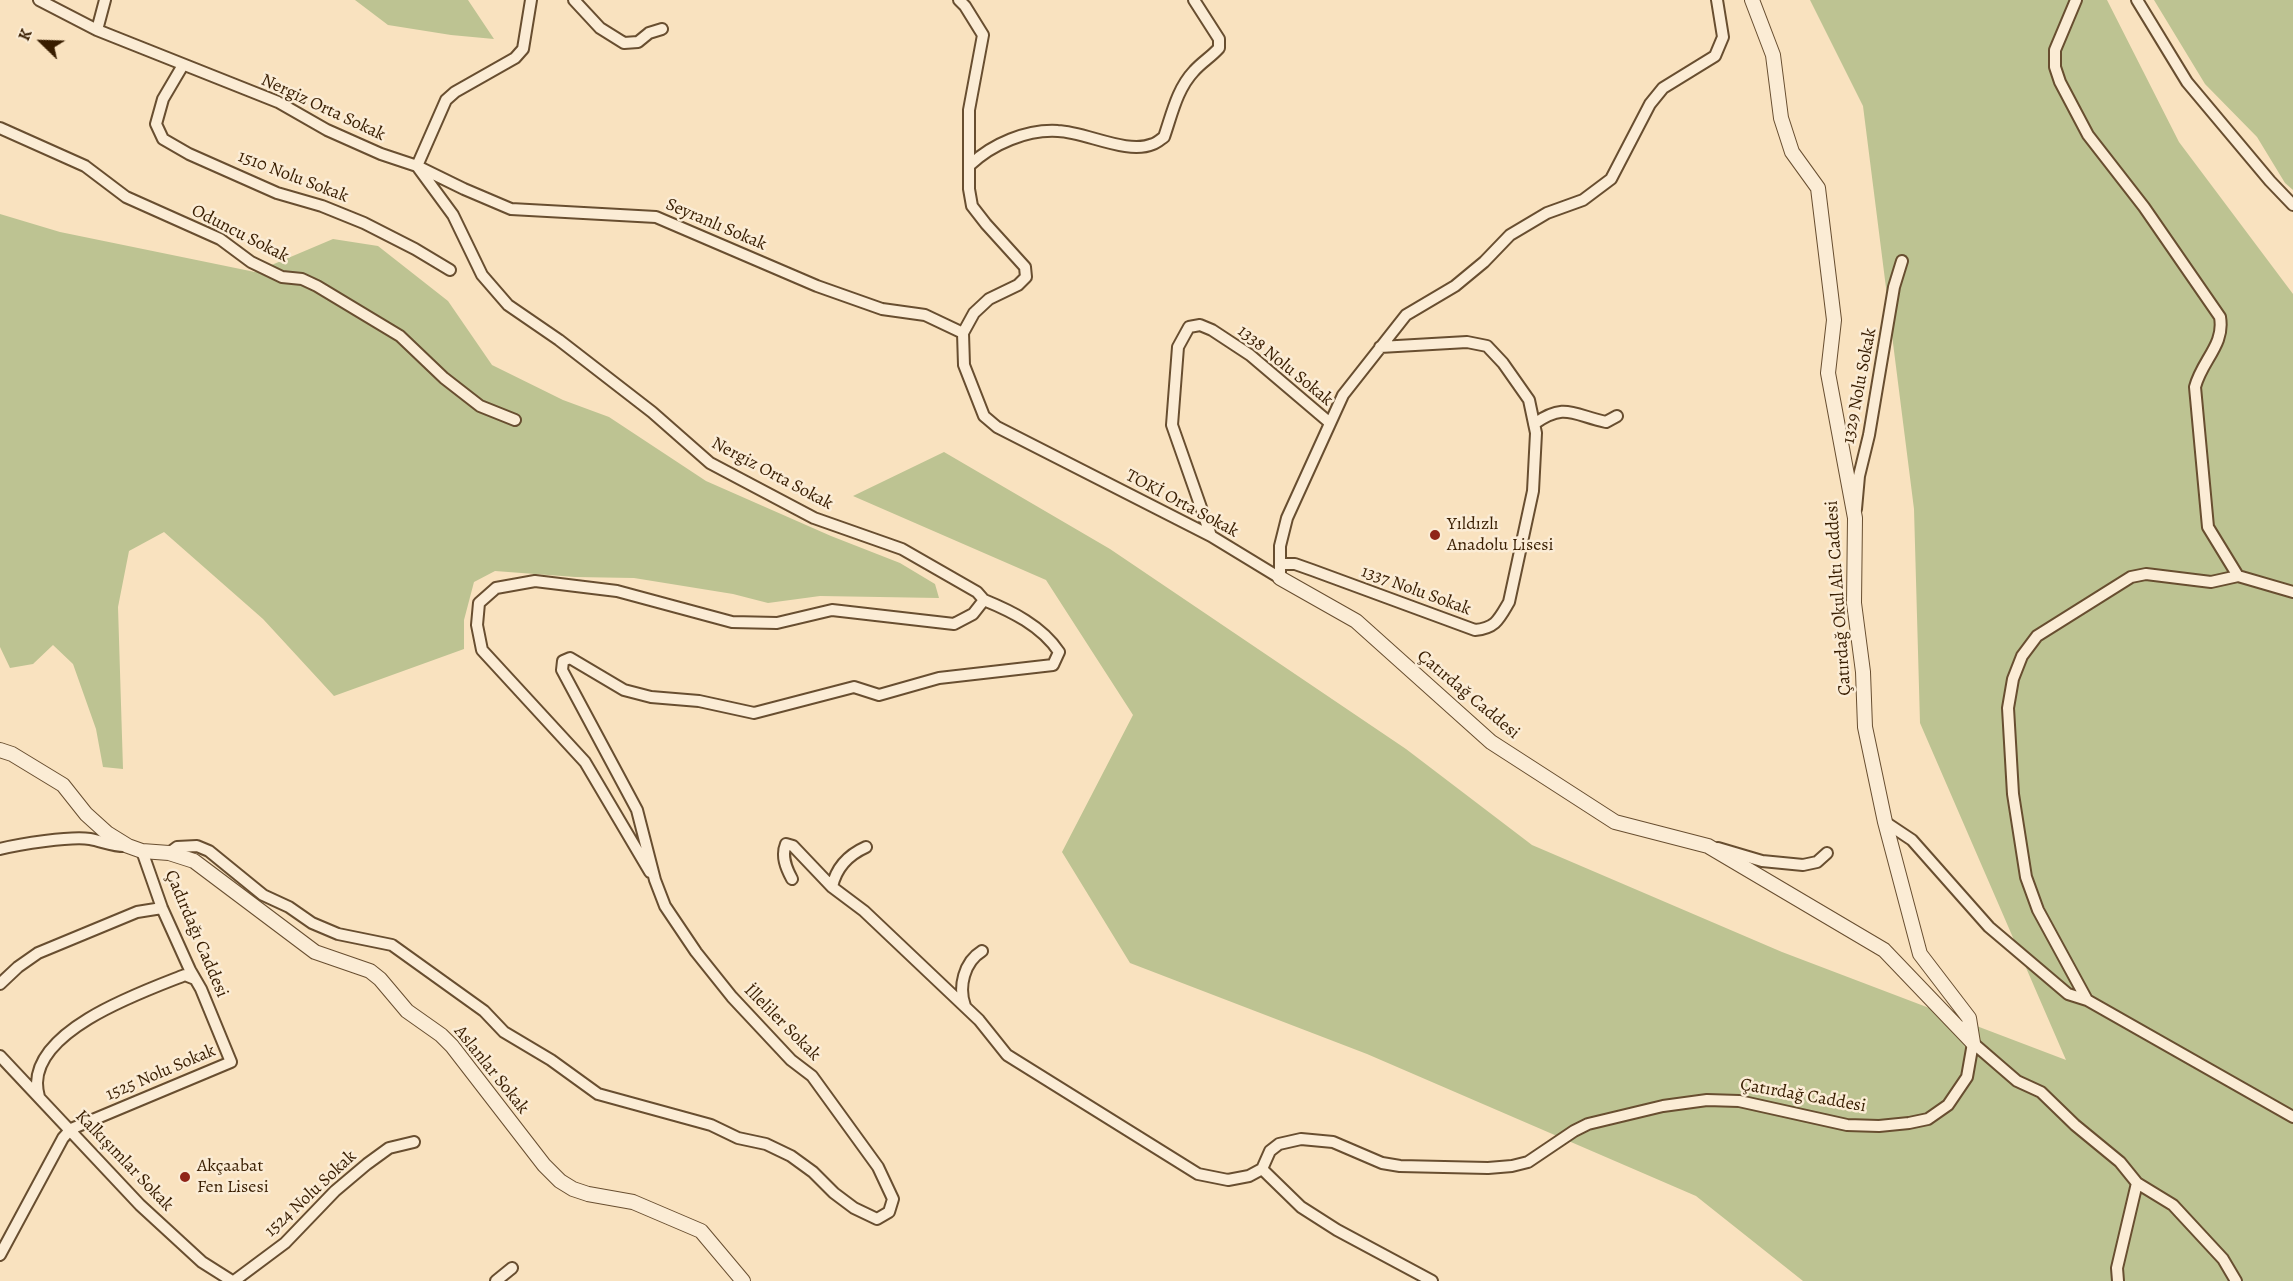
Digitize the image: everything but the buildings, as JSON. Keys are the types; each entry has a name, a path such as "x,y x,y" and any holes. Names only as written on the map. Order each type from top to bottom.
{"street":[{"name":"Nergiz Orta Sokak","path":"39,0 97,30 278,102 327,130 381,154 417,166 453,215 482,275 508,305 559,340 652,412 710,463 814,519 902,549 977,592 984,600"},
{"path":"97,30 105,0"},
{"path":"417,166 446,99 454,92 515,58 523,49 531,0"},
{"path":"574,0 600,28 624,43 638,42 649,33 662,29"},
{"path":"958,0 965,6 983,35 969,110 969,189 972,206 1025,267 1026,277 1018,285 989,299 974,314 963,333"},
{"path":"970,165 993,148 1032,133 1059,130 1140,147 1153,144 1164,137 1172,111 1184,85 1200,64 1219,48 1220,39 1194,0"},
{"path":"1280,571 1280,546 1287,518 1343,395 1380,346 1406,315 1455,286 1484,262 1510,235 1547,213 1583,200 1611,179 1650,104 1663,88 1715,56 1723,37 1718,0"},
{"name":"Çatırdağ Okul Altı Caddesi","path":"1752,0 1773,55 1781,118 1792,152 1818,188 1834,320 1828,374 1855,518 1854,603 1863,672 1865,727 1885,822 1920,954 1969,1018 1973,1043"},
{"path":"2076,0 2055,50 2055,67 2060,82 2088,135 2144,207 2220,317 2222,328 2220,338 2199,372 2195,387 2208,528 2238,576"},
{"path":"2137,0 2187,82 2293,205"},
{"name":"1510 Nolu Sokak","path":"183,65 162,99 156,124 163,139 277,193 322,206 364,223 450,270"},
{"name":"Oduncu Sokak","path":"0,129 85,166 126,197 220,239 251,262 282,277 302,279 316,286 400,336 444,378 480,406 515,420"},
{"name":"Seyranlı Sokak","path":"417,166 464,189 511,208 656,217 817,286 882,309 925,315 963,333"},
{"name":"1329 Nolu Sokak","path":"1855,518 1859,476 1869,435 1894,287 1902,261"},
{"name":"1338 Nolu Sokak","path":"1211,536 1172,425 1178,346 1189,327 1200,325 1212,330 1250,355 1330,423"},
{"name":"TOKİ Orta Sokak","path":"963,333 964,365 984,416 997,427 1280,571"},
{"name":"1337 Nolu Sokak","path":"1280,571 1295,564 1475,630 1489,629 1500,618 1509,602 1527,524 1534,479 1536,433 1529,400 1503,363 1487,346 1467,342 1380,346"},
{"path":"1534,424 1546,415 1560,410 1575,412 1605,422 1617,416"},
{"name":"Çatırdağ Caddesi","path":"1262,1169 1270,1151 1279,1144 1301,1138 1333,1142 1382,1163 1400,1166 1488,1168 1512,1166 1528,1162 1588,1124 1663,1106 1707,1100 1739,1101 1847,1125 1909,1124 1928,1119 1948,1105 1967,1077 1973,1043 1884,950 1708,846 1616,822 1491,742 1356,621 1280,571"},
{"path":"2087,1000 2038,910 2026,877 2013,794 2008,708 2013,679 2022,656 2037,636 2131,577 2146,574 2211,582 2238,576 2293,592"},
{"path":"655,880 585,762 482,650 477,625 478,603 496,588 535,581 605,590 732,622 777,623 832,610 954,624 973,614 984,600"},
{"name":"İlleliler Sokak","path":"169,853 177,847 197,846 209,851 263,895 289,907 312,923 338,934 392,945 484,1011 504,1032 551,1060 598,1094 711,1125 738,1138 766,1144 791,1155 854,1208 877,1219 884,1217 889,1212 893,1199 878,1167 862,1143 813,1076 791,1060 771,1040 708,967 664,906 637,810 562,670 563,661 570,658 624,690 651,697 699,701 754,713 854,687 879,695 939,678 1053,665 1059,652 1051,640 1016,615 984,600"},
{"path":"0,750 12,754 63,785 86,814 107,833 128,846 142,850"},
{"path":"1885,822 1912,840 1989,927 2068,994 2087,1000 2293,1117"},
{"path":"0,849 73,838 89,838 120,847 128,846"},
{"path":"792,879 784,858 783,851 786,844 793,846 832,887 864,911 979,1020 1007,1055 1198,1174 1228,1180 1249,1176 1262,1169 1301,1207 1337,1230 1432,1281"},
{"path":"1708,846 1722,848 1762,861 1803,865 1817,862 1827,853"},
{"path":"832,887 836,874 848,857 866,847"},
{"name":"Aslanlar Sokak","path":"142,850 169,853 194,861 315,952 370,971 380,979 407,1011 441,1035 452,1046 544,1165 560,1181 588,1194 646,1206 701,1231 743,1281"},
{"name":"Çadırdağı Caddesi","path":"142,850 162,908 231,1062"},
{"path":"0,984 38,953 137,912 162,908"},
{"path":"965,1007 962,993 963,979 971,960 982,951"},
{"path":"39,1097 37,1083 41,1066 50,1050 66,1034 114,1004 184,975 195,979"},
{"path":"1973,1043 2017,1081 2041,1092 2075,1125 2120,1162 2137,1183 2173,1205 2223,1259 2236,1281"},
{"name":"Kalkışımlar Sokak","path":"0,1056 140,1205 202,1262 233,1281"},
{"name":"1525 Nolu Sokak","path":"71,1129 231,1062"},
{"path":"0,1255 63,1138 71,1129"},
{"name":"1524 Nolu Sokak","path":"233,1281 285,1243 335,1191 372,1160 389,1148 414,1142"},
{"path":"2118,1281 2117,1268 2137,1183"},
{"path":"496,1281 512,1268"}],"green space":[{"path":"355,0 468,0 494,39 388,25"},
{"path":"1810,0 2107,0 2179,142 2293,294 2293,1281 1803,1281 1696,1196 1367,1054 1130,963 1062,852 1133,715 1046,580 853,496 944,452 1110,549 1406,749 1532,845 1782,952 2066,1060 1920,723 1914,509 1863,106"},
{"path":"2154,0 2293,0 2293,190 2285,183 2257,137 2205,84"},
{"path":"0,214 60,232 255,272 333,239 378,246 448,301 492,365 563,400 609,417 706,481 831,536 900,563 935,584 939,598 820,596 768,603 733,594 634,578 575,577 495,571 474,582 464,620 464,649 334,696 263,619 164,532 129,551 118,607 123,769 103,767 96,729 73,664 53,645 33,664 10,668 0,647"}],"place":[{"name":"Yıldızlı Anadolu Lisesi","path":"1435,535"},
{"name":"Akçaabat Fen Lisesi","path":"185,1177"}]}
